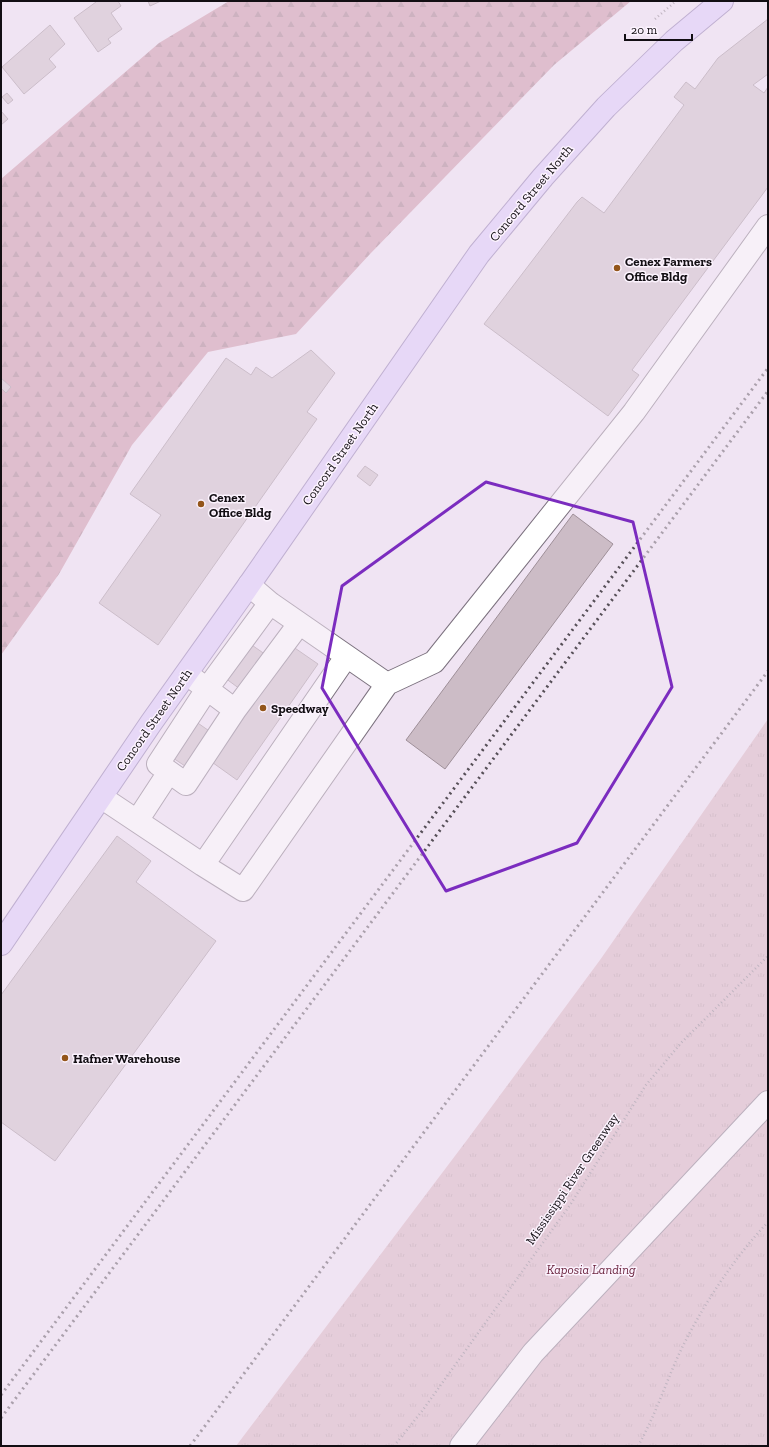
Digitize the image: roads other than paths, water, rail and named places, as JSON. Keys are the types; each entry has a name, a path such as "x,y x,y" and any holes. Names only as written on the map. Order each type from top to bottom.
{"main road":[{"name":"Concord Street North","path":"1,944 101,797 479,254 543,177 606,107 674,41 722,1"}],"lane":[{"path":"101,797 243,890 387,684 434,662 634,412 768,226"},
{"path":"249,585 270,603 299,624 387,684"},
{"path":"270,603 207,689 158,764 169,772 186,784 235,710 299,624"},
{"path":"203,865 346,656"},
{"path":"187,673 235,710"},
{"path":"137,821 169,772"},
{"path":"461,1446 533,1353 768,1102"}],"railway":[{"path":"1,1395 768,368"},
{"path":"1,1418 768,391"},
{"path":"190,1446 768,671"}],"place":[{"name":"Cenex Farmers Office Bldg","path":"617,268"},
{"name":"Cenex Office Bldg","path":"201,504"},
{"name":"Speedway","path":"263,708"},
{"name":"Hafner Warehouse","path":"65,1058"}],"park label":[{"name":"Kaposia Landing","path":"591,1269"}]}
